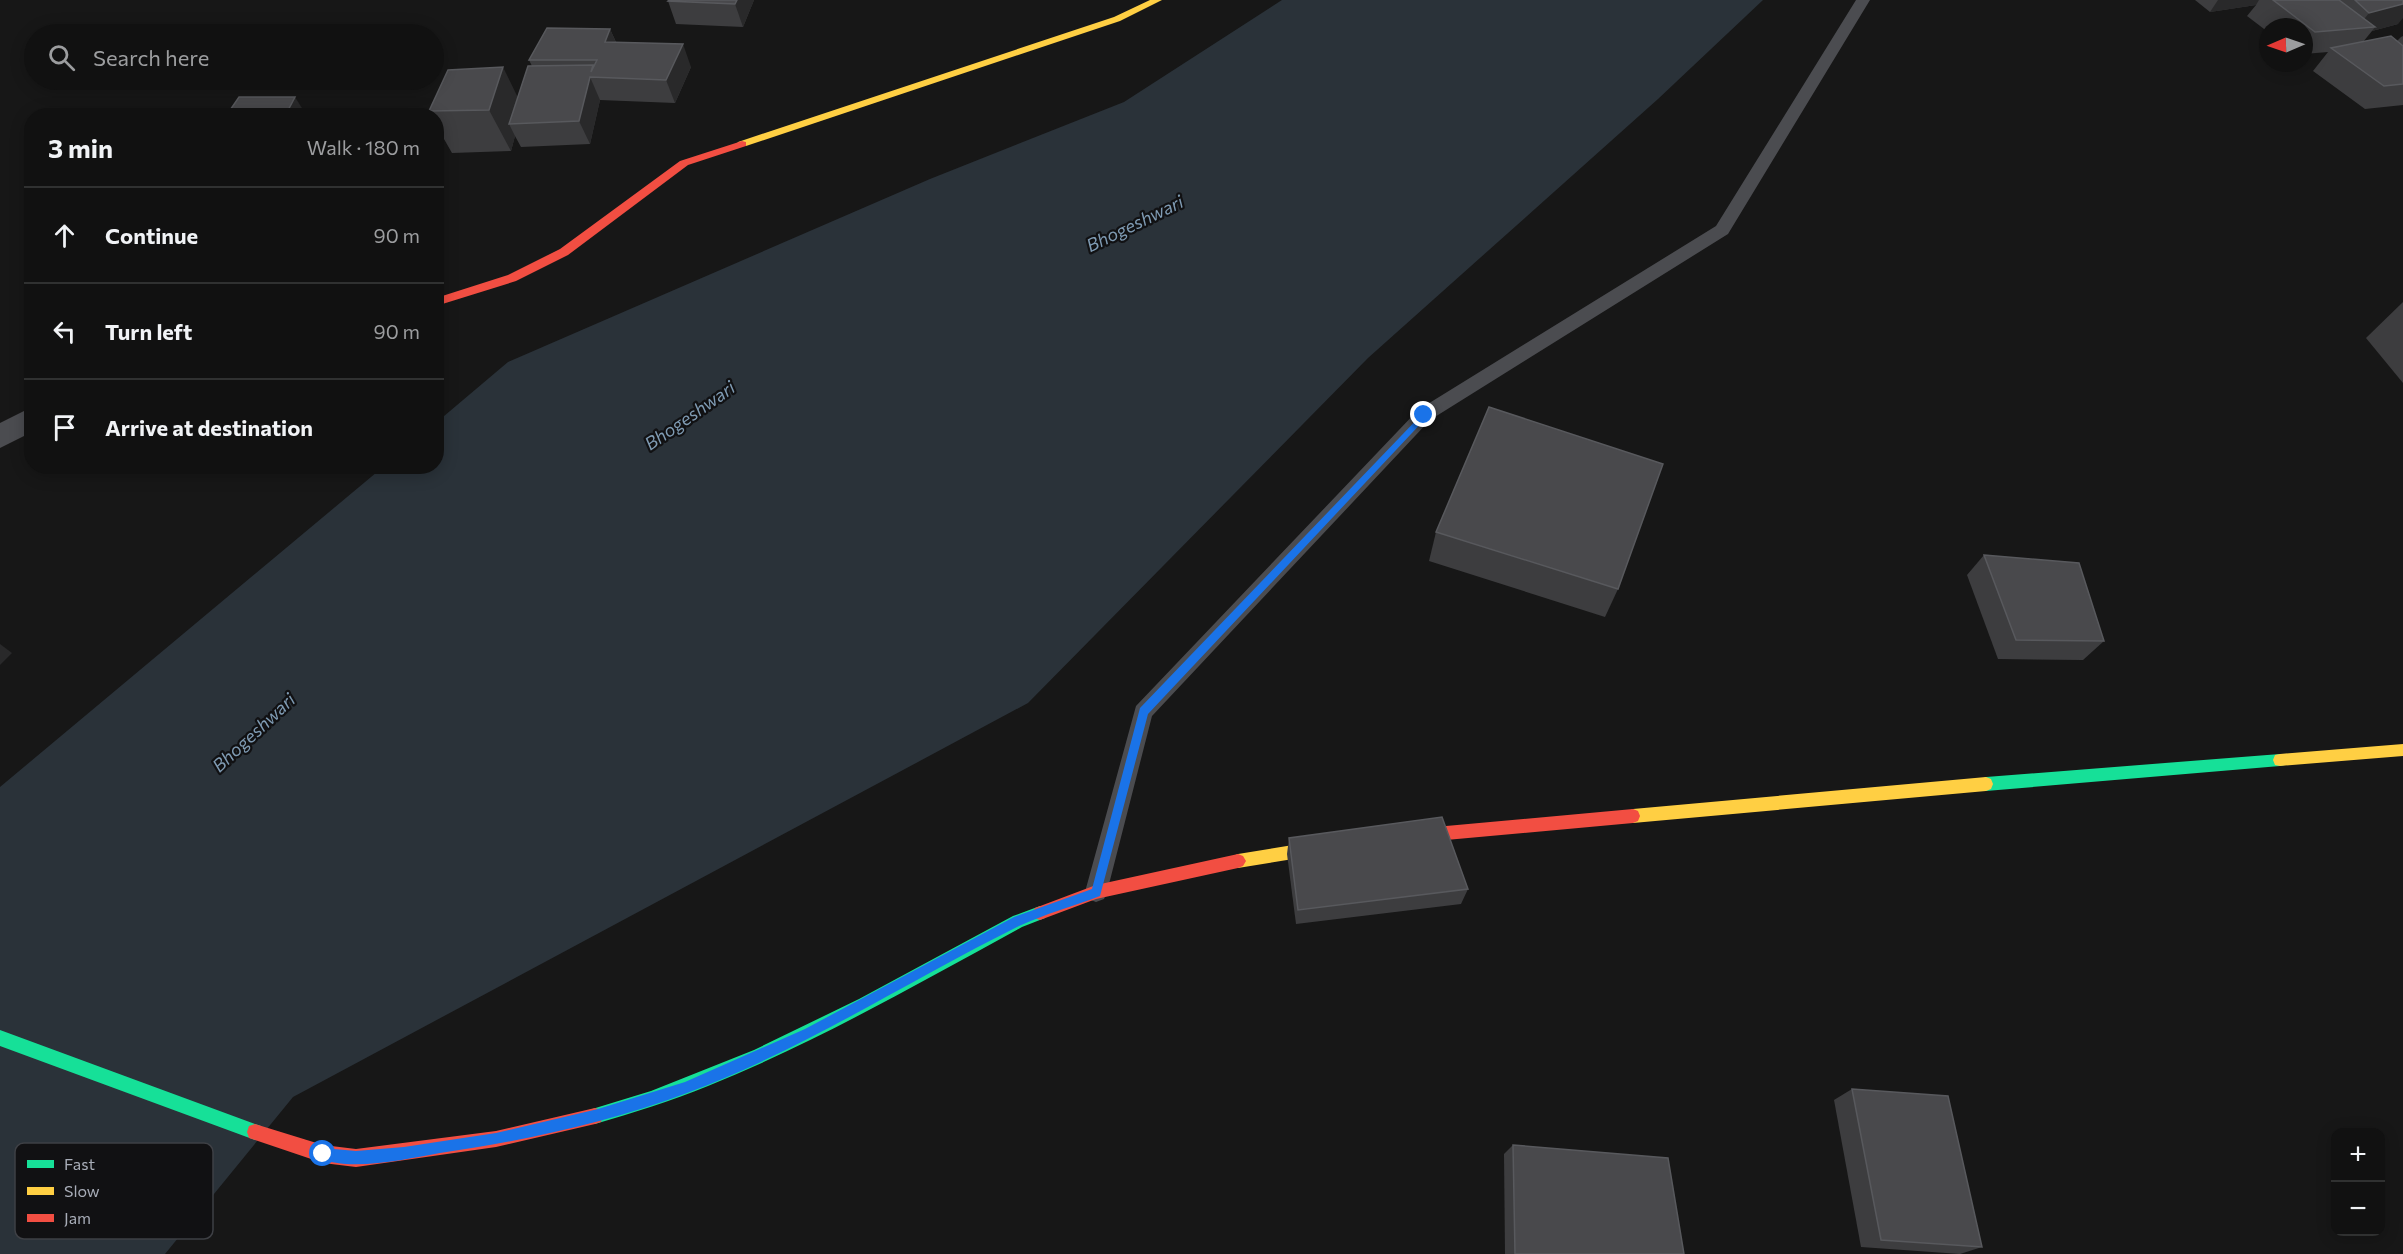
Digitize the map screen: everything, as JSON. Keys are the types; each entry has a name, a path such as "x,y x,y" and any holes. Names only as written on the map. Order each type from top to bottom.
{"street":[{"path":"444,299 512,278 564,252 684,163 1117,19 1156,0"},
{"path":"0,437 24,423"},
{"path":"1391,839 1895,791 2403,750"},
{"path":"0,1038 297,1147 323,1154 356,1158 404,1153 496,1139 598,1116 686,1088 809,1033 1018,921 1096,892 1203,867 1346,844"}],"lane":[{"path":"1096,892 1143,712 1424,415 1722,230 1863,0"}],"water":[{"name":"Bhogeshwari","path":"1282,0 1763,0 1658,99 1368,358 1028,703 293,1097 213,1195 213,1143 15,1143 15,1239 177,1239 165,1254 0,1254 0,787 375,474 444,474 444,416 508,362 930,179 1124,102"}],"building":[{"path":"669,0 737,0 735,4"},
{"path":"2273,0 2339,0 2375,27 2315,32 2313,18 2297,18"},
{"path":"2355,0 2403,0 2403,4 2369,13"},
{"path":"547,28 610,29 605,42 683,44 666,80 590,77 579,121 509,124 528,66 593,65 591,72 597,60 529,60"},
{"path":"2391,36 2403,46 2403,84 2384,86 2331,48"},
{"path":"503,67 489,110 444,111 444,108 430,108 439,90 444,90 444,79 448,70"},
{"path":"239,97 295,97 289,108 231,108"},
{"path":"1489,407 1663,464 1618,589 1436,532"},
{"path":"1984,555 2079,563 2104,641 2016,640"},
{"path":"1442,817 1468,889 1298,910 1289,838"},
{"path":"1852,1089 1948,1096 1982,1247 1881,1240"},
{"path":"1513,1145 1668,1158 1684,1254 1515,1254"}],"traffic: fast":[{"path":"1986,784 2280,760"},
{"path":"595,1116 706,1079 759,1056 864,1004 1018,921 1040,913"},
{"path":"0,1038 255,1132"}],"traffic: slow":[{"path":"742,144 1117,19 1157,0"},
{"path":"2280,760 2403,750"},
{"path":"1633,816 1986,784"},
{"path":"1238,861 1330,846"}],"traffic: jam":[{"path":"444,299 512,278 564,252 684,163 742,144"},
{"path":"1402,837 1633,816"},
{"path":"1040,913 1096,892 1238,861"},
{"path":"255,1132 323,1154 356,1158 496,1139 595,1116"}],"route":[{"path":"323,1154 356,1158 496,1139 598,1116 686,1088 809,1033 1018,921 1096,892 1143,712 1424,415"}]}
